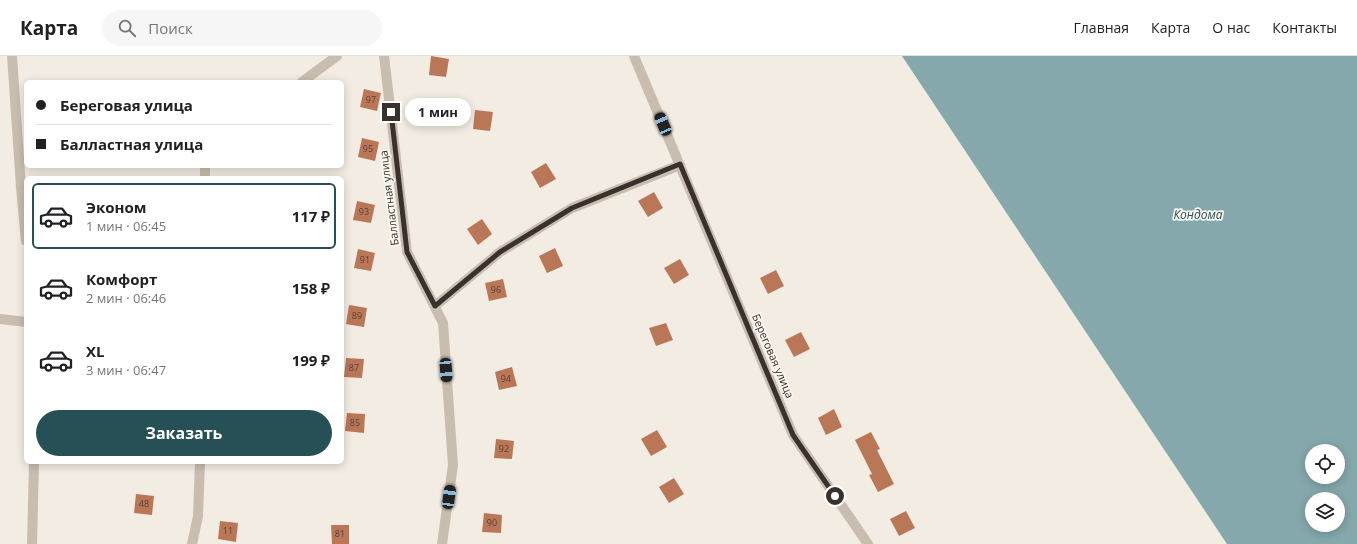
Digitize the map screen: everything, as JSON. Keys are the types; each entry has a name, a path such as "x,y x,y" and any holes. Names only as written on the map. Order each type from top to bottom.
{"street":[{"path":"12,56 20,187 24,222"},
{"path":"305,80 337,56"},
{"name":"Балластная улица","path":"384,56 407,252 443,323 453,465 442,544"},
{"name":"Береговая улица","path":"634,56 793,435 868,544"},
{"path":"435,306 500,252 572,208 680,164"},
{"path":"0,319 24,322"},
{"path":"32,544 34,464"},
{"path":"192,544 198,516 200,464"}],"water":[{"name":"Кондома","path":"902,56 1357,56 1357,544 1227,544"}],"building":[{"path":"431,56 449,59 446,77 429,75"},
{"path":"364,89 381,93 377,111 360,107"},
{"path":"475,110 493,112 490,131 473,129"},
{"path":"362,138 379,142 375,161 358,157"},
{"path":"546,163 556,179 540,188 531,172"},
{"path":"654,192 663,208 648,217 638,201"},
{"path":"357,201 375,205 371,223 353,220"},
{"path":"482,219 492,234 478,245 467,229"},
{"path":"555,248 563,266 547,273 539,256"},
{"path":"358,249 375,253 371,271 354,268"},
{"path":"680,259 689,275 674,284 664,268"},
{"path":"776,270 784,286 768,294 760,278"},
{"path":"503,279 507,297 489,301 485,283"},
{"path":"349,305 367,308 364,327 346,324"},
{"path":"666,323 673,340 656,346 649,328"},
{"path":"801,332 810,349 794,357 785,340"},
{"path":"346,358 364,359 362,378 344,377"},
{"path":"512,367 517,386 499,390 495,372"},
{"path":"834,409 842,427 826,435 818,418"},
{"path":"347,413 365,414 364,433 345,431"},
{"path":"657,430 667,447 651,456 641,439"},
{"path":"871,432 880,449 877,450 894,484 878,492 869,475 872,474 855,440"},
{"path":"496,439 514,441 512,459 494,458"},
{"path":"674,478 684,494 669,503 659,487"},
{"path":"136,494 154,496 152,515 134,513"},
{"path":"906,511 915,528 899,536 890,519"},
{"path":"484,513 502,515 501,533 482,532"},
{"path":"220,521 238,523 236,542 218,539"},
{"path":"331,525 349,525 349,544 332,544"}],"route":[{"path":"391,112 407,252 435,306 500,252 572,208 680,164 793,435 835,496"}]}
